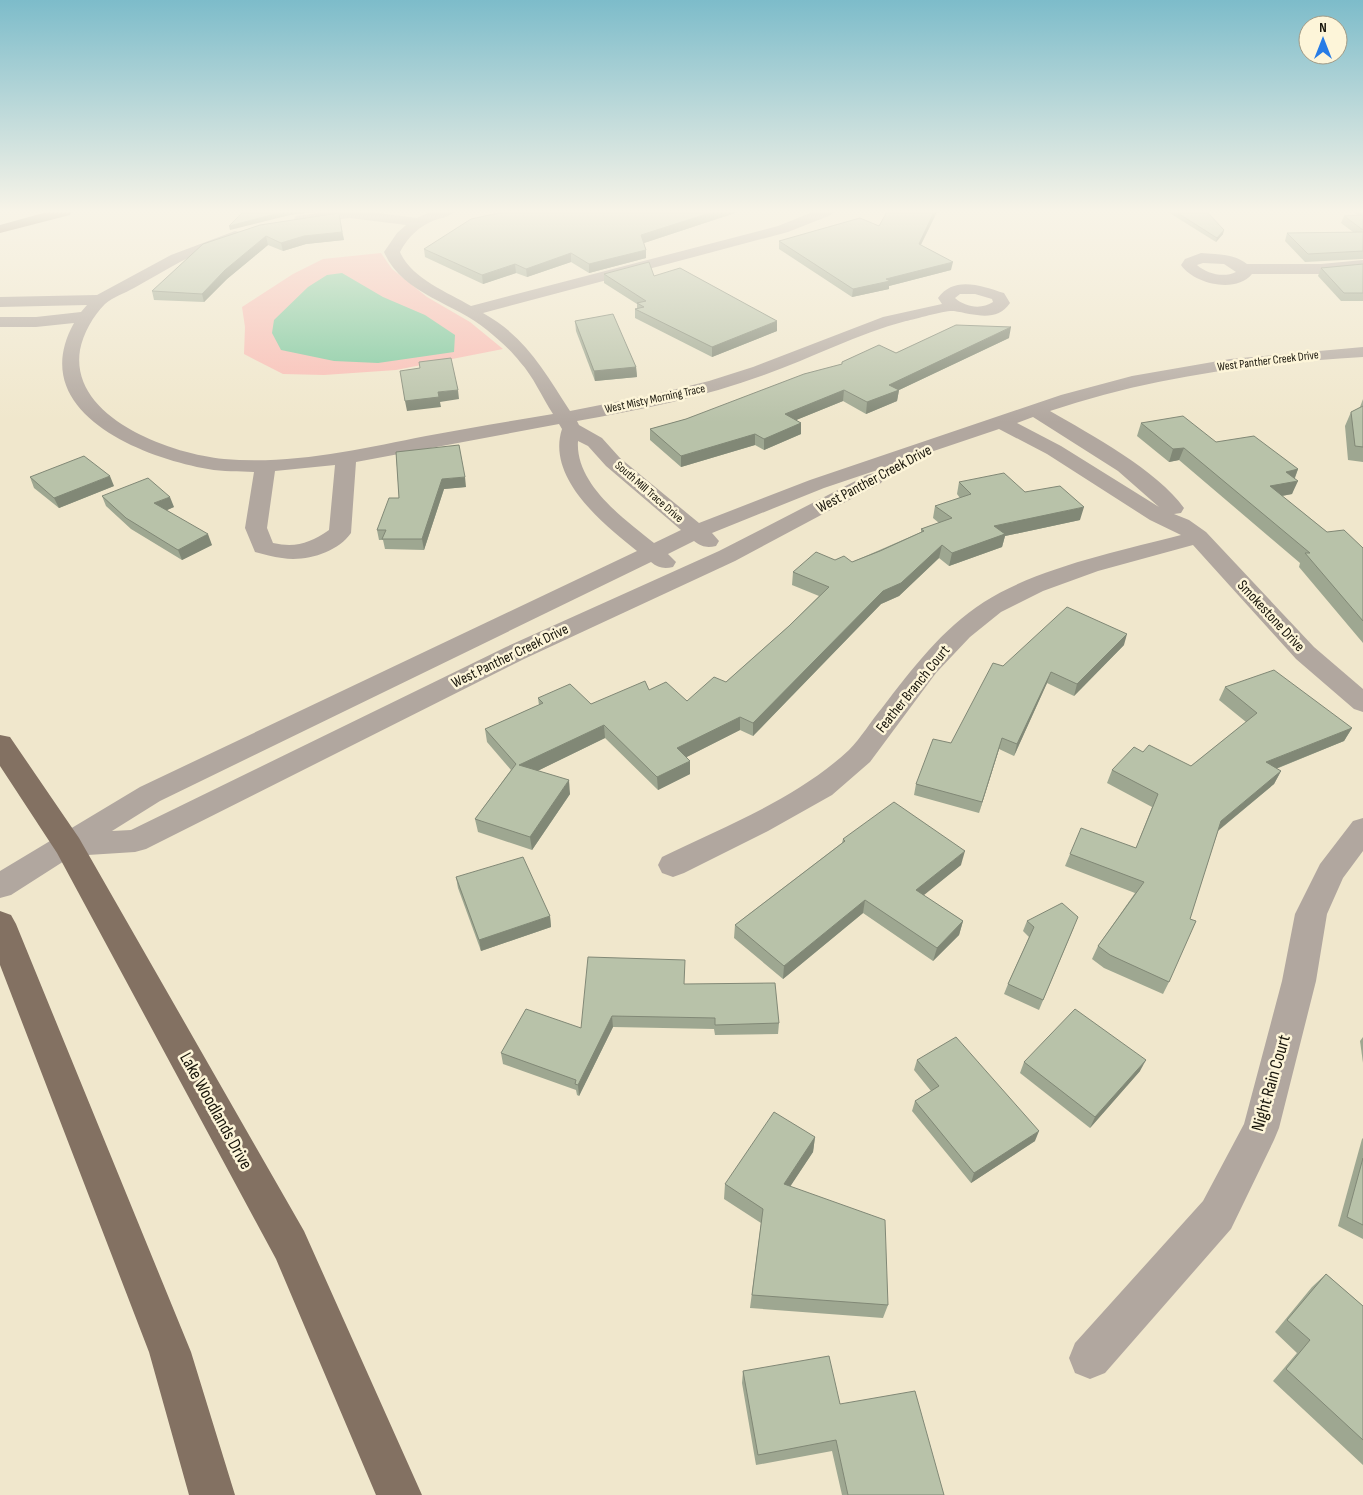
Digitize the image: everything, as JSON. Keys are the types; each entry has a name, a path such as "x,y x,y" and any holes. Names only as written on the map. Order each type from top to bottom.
{"main road":[{"name":"Lake Woodlands Drive","path":"0,744 68,846 290,1245 399,1495"},
{"path":"0,924 170,1352 212,1495"}],"street":[{"path":"0,302 100,300 133,282"},
{"name":"South Mill Trace Drive","path":"419,282 492,325 528,359 569,423 595,442 614,462 695,532 727,556"},
{"path":"470,311 582,282"},
{"name":"West Misty Morning Trace","path":"100,300 84,317 72,344 71,374 75,389 85,405 99,417 121,431 174,455 197,462 265,466 346,457 569,423 715,385 763,370 891,321 954,306"},
{"path":"0,322 36,322 84,317"},
{"name":"West Panther Creek Drive","path":"0,886 150,794 695,532 817,484 1034,410 1123,384 1184,372 1280,358 1363,352"},
{"name":"Smokestone Drive","path":"1034,410 1092,445 1138,477 1173,507 1190,531 1305,653 1363,703"},
{"name":"Smokestone Drive","path":"1001,422 1054,450 1158,515 1190,531"},
{"path":"569,423 568,444 572,468 594,500 652,553 682,576"},
{"name":"West Panther Creek Drive","path":"68,846 135,841 515,652 727,556 944,442"},
{"path":"265,466 256,528 263,547 284,552 316,548 340,533 346,457"},
{"name":"Feather Branch Court","path":"673,865 758,823 822,788 860,756 927,668 961,632 993,607 1035,586 1190,531"},
{"name":"Night Rain Court","path":"1090,1358 1217,1215 1261,1128 1299,981 1311,914 1331,872 1363,828"}],"shaded area":[{"path":"281,282 408,282 427,297 470,322 503,349 396,370 324,375 283,374 244,354 245,327 242,307"},
{"path":"316,282 357,282 383,297 425,315 455,335 454,352 378,363 334,361 281,350 272,333 274,320 308,287"}],"building":[{"path":"162,282 214,282 202,294 152,291"},
{"path":"616,282 705,282 777,321 712,347 635,309 644,307 637,303 646,301"},
{"path":"842,282 886,282 853,289"},
{"path":"1334,282 1363,282 1363,293 1344,293"},
{"path":"613,314 636,367 594,371 575,321"},
{"path":"956,325 1011,327 889,385 899,390 867,402 844,390 785,414 801,423 764,439 755,434 681,456 650,429 686,419 804,374 842,364 842,362 879,345 896,353"},
{"path":"451,358 458,390 438,392 439,397 405,401 400,371 420,368 419,362"},
{"path":"1363,406 1363,447 1355,446 1351,412"},
{"path":"1183,416 1216,442 1254,436 1298,469 1286,472 1298,481 1270,486 1327,532 1344,530 1363,548 1363,621 1305,553 1310,553 1184,448 1173,449 1141,423"},
{"path":"459,445 465,477 442,479 422,539 382,539 386,530 377,530 389,498 399,498 396,452"},
{"path":"84,456 110,476 54,498 30,477"},
{"path":"1004,473 1025,492 1060,486 1084,507 994,526 1005,534 952,553 942,545 901,583 883,591 753,723 740,717 677,748 690,761 657,777 604,725 519,765 569,780 530,837 475,819 516,764 485,729 543,703 538,698 570,684 591,704 645,681 649,690 666,682 687,701 714,677 726,682 789,626 829,587 793,572 816,552 835,560 844,556 852,562 880,551 924,531 921,529 952,518 935,506 971,494 959,482"},
{"path":"148,478 170,497 154,503 208,534 178,550 126,518 102,496"},
{"path":"1067,607 1127,634 1077,684 1051,672 1017,744 1002,738 982,802 916,784 933,739 951,743 993,663 1003,666"},
{"path":"1274,670 1352,728 1266,762 1281,771 1221,821 1190,919 1196,921 1169,982 1110,955 1098,946 1144,882 1070,854 1081,828 1136,848 1158,794 1112,770 1134,747 1143,752 1149,745 1191,766 1257,713 1225,687"},
{"path":"894,802 965,851 916,890 963,921 937,948 865,900 784,966 735,925 845,841 843,839"},
{"path":"523,857 550,916 479,940 456,877"},
{"path":"1062,903 1078,917 1043,1000 1008,984 1034,927 1027,921"},
{"path":"588,957 685,960 684,984 775,983 779,1023 715,1025 715,1018 612,1016 578,1085 575,1084 576,1080 501,1053 526,1009 581,1028"},
{"path":"1075,1009 1146,1060 1095,1117 1024,1062"},
{"path":"956,1037 1039,1131 974,1173 915,1101 939,1086 917,1060"},
{"path":"774,1112 815,1137 784,1184 885,1220 888,1305 752,1295 763,1209 725,1184"},
{"path":"1363,1158 1363,1225 1347,1217"},
{"path":"1326,1274 1363,1306 1363,1440 1286,1369 1310,1340 1287,1320"},
{"path":"829,1356 840,1404 915,1391 944,1495 848,1495 836,1440 758,1455 743,1371"}]}
